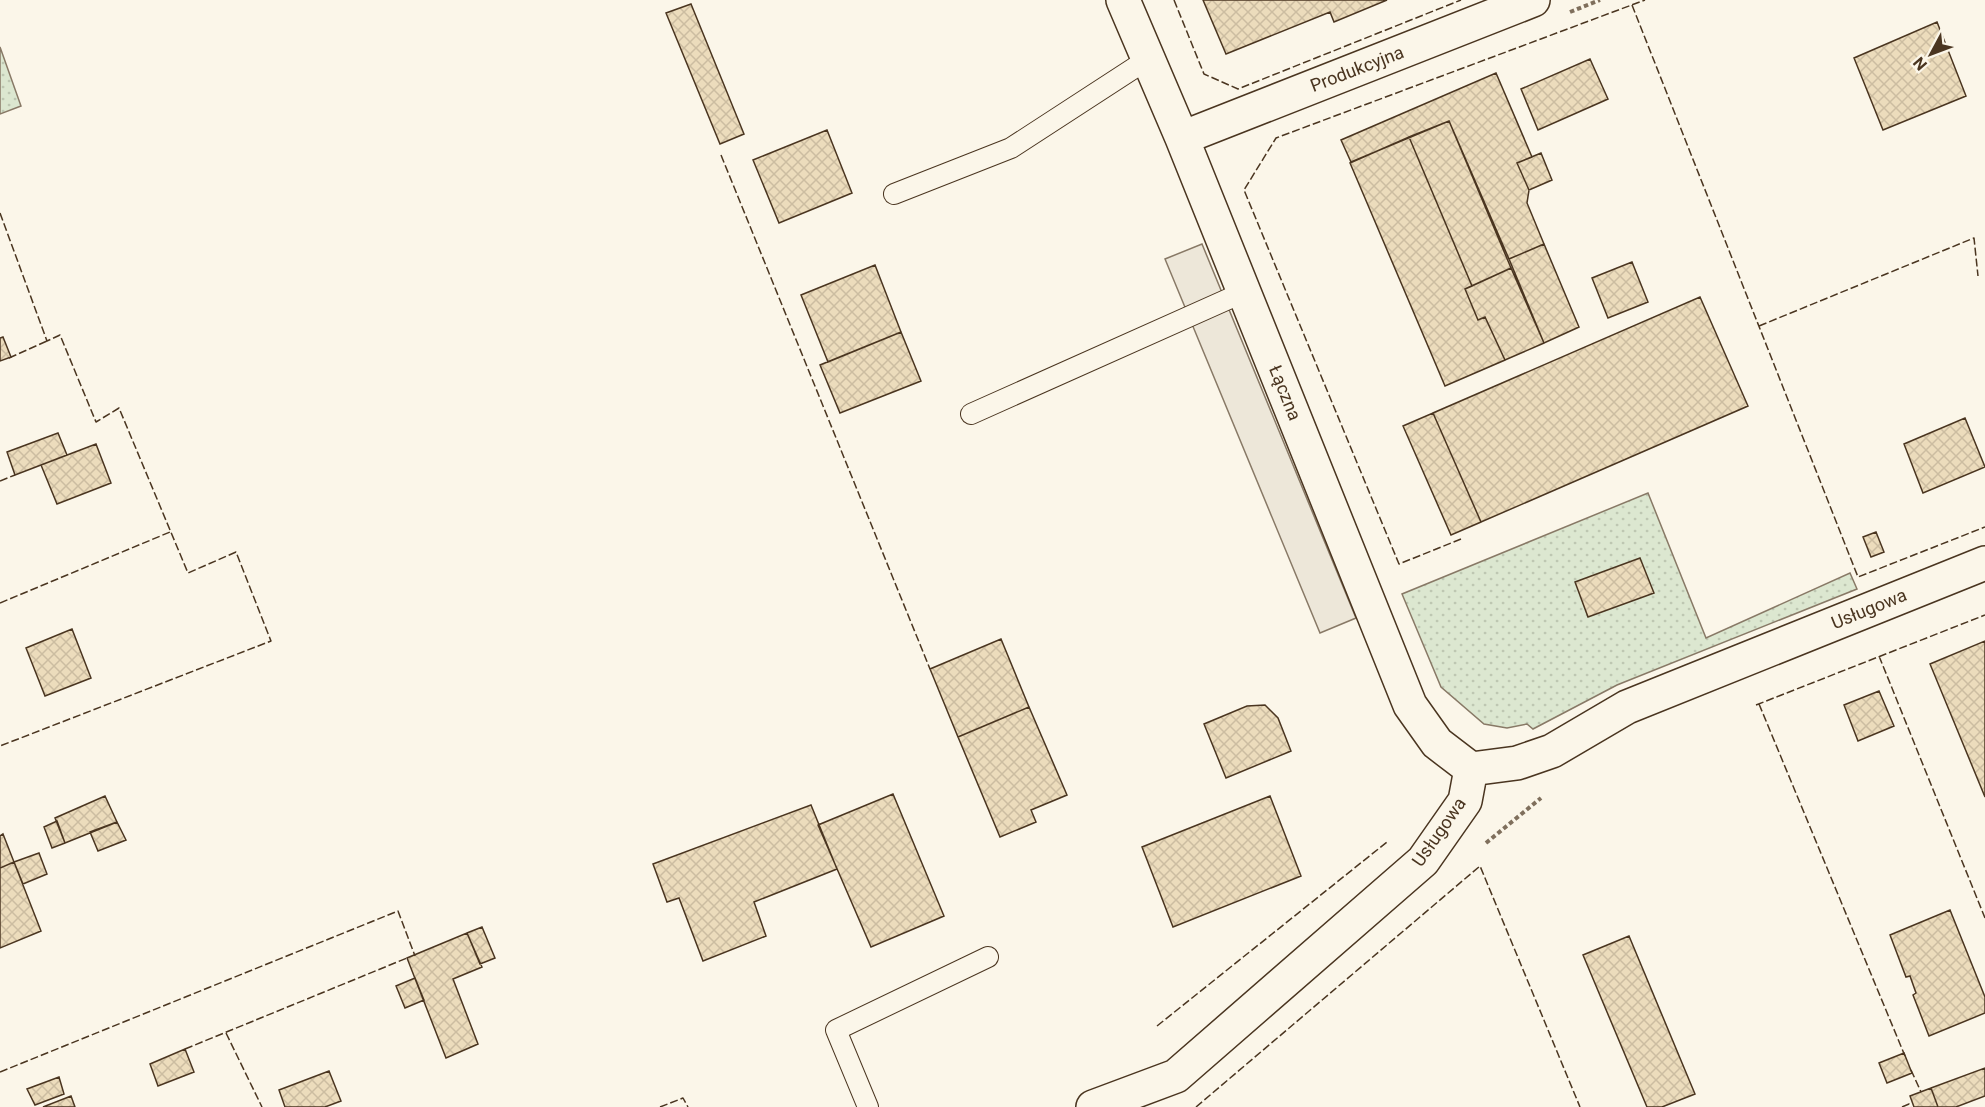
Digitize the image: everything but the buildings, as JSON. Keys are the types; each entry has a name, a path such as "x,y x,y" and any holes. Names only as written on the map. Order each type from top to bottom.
{"street":[{"name":"Łączna","path":"1123,0 1182,138 1410,705 1437,743 1471,769"},
{"name":"Produkcyjna","path":"1182,138 1533,0"},
{"name":"Usługowa","path":"1093,1107 1176,1076 1423,861 1465,801 1471,769 1517,763 1552,751 1627,707 1985,563"}],"lane":[{"path":"894,194 1011,148 1148,59"},
{"path":"971,414 1244,292"},
{"path":"868,1107 836,1030 988,957"}],"path":[{"path":"1567,13 1600,0"}],"green space":[{"path":"0,47 21,106 0,114"},
{"path":"1648,493 1706,638 1850,573 1857,589 1617,685 1533,729 1527,724 1507,728 1484,724 1441,687 1402,594"}],"shaded area":[{"path":"1202,244 1356,618 1320,633 1165,259"}],"fence":[{"path":"1174,0 1204,74 1238,89 1461,0"},
{"path":"1461,539 1399,564 1244,190 1276,138 1645,0"},
{"path":"1632,5 1858,577 1985,527"},
{"path":"721,155 930,669"},
{"path":"0,213 47,341 60,335 96,422 119,408 188,573 236,552 271,641 0,746"},
{"path":"1759,326 1974,238 1978,276"},
{"path":"9,358 47,341"},
{"path":"0,481 15,475"},
{"path":"0,603 170,532"},
{"path":"1756,705 1985,615"},
{"path":"1879,656 1985,918"},
{"path":"1759,704 1905,1056"},
{"path":"1157,1026 1387,842"},
{"path":"1196,1107 1480,866 1580,1107"},
{"path":"0,1072 398,911 415,956"},
{"path":"185,1049 407,958"},
{"path":"226,1033 262,1107"},
{"path":"1911,1070 1921,1092"},
{"path":"660,1107 683,1098 688,1107"},
{"path":"1902,1107 1909,1104 1911,1107"}]}
